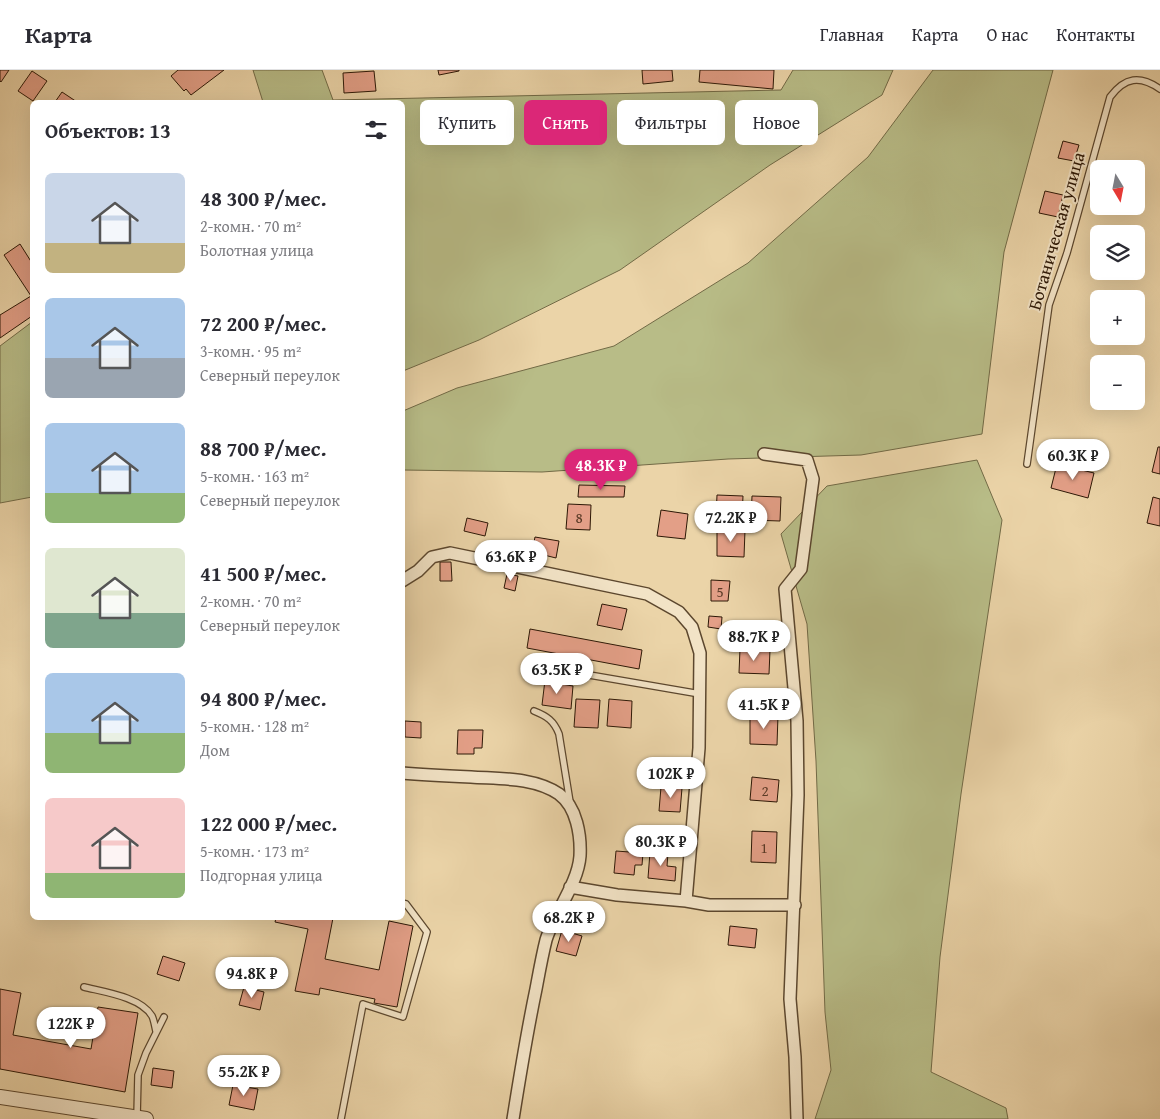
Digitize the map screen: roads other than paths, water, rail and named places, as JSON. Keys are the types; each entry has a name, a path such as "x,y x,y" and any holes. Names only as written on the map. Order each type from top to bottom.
{"street":[{"path":"764,454 807,460 813,478 801,569 785,589 797,721 798,795 790,999 795,1057 797,1119"},
{"path":"405,579 418,571 432,557 450,553 647,594 679,612 692,627 700,653 699,748 686,901"},
{"path":"405,773 515,780 547,788 560,795 571,809 577,826 580,841 580,859 570,887 552,922 546,941 528,1029 513,1119"},
{"path":"570,887 617,896 686,901 709,905 795,905"},
{"path":"0,1098 140,1119"}],"lane":[{"name":"Ботаническая улица","path":"1026,464 1048,305 1067,254 1110,97 1115,90 1134,80 1144,80 1160,89"},
{"path":"537,666 700,694"},
{"path":"534,711 546,715 555,724 559,734 571,809"},
{"path":"341,1119 363,1004 403,1017 427,932 405,904"},
{"path":"84,987 136,1002 152,1016 156,1031"},
{"path":"140,1119 138,1075 156,1031 164,1017"}]}
